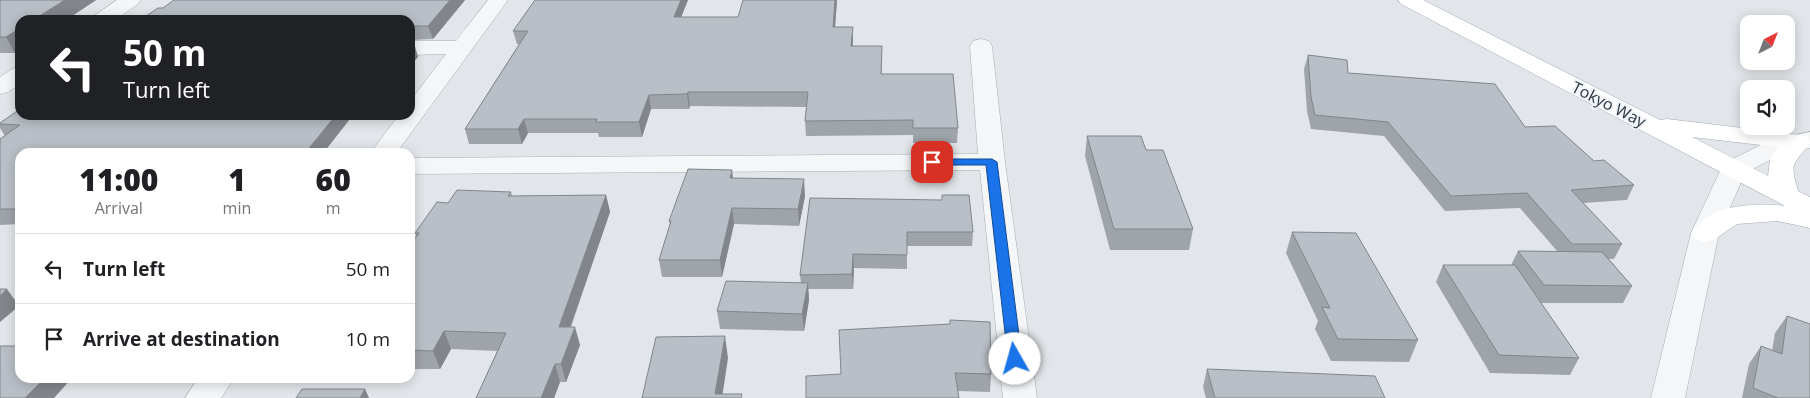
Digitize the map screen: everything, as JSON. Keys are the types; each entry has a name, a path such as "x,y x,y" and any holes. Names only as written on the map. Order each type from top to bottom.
{"main road":[{"name":"Tokyo Way","path":"1408,0 1810,208"},
{"path":"1642,121 1748,137 1805,141"},
{"path":"1786,196 1779,174 1784,154 1805,141"},
{"path":"1705,233 1730,216 1778,213 1810,219"}],"street":[{"path":"108,15 130,0"},
{"path":"415,110 498,0"},
{"path":"980,46 1020,398"},
{"path":"415,48 462,47"},
{"path":"0,87 15,77"},
{"path":"387,148 408,120"},
{"path":"1668,398 1705,233 1734,169 1754,156 1779,145 1805,141"},
{"path":"415,166 992,162"},
{"path":"202,398 213,383"}],"building":[{"path":"0,0 65,0 41,15 15,15 15,31 6,37 0,37"},
{"path":"174,0 450,0 428,26 415,26 415,15 148,15 158,8 163,8"},
{"path":"535,0 681,0 674,17 738,17 743,0 835,0 833,27 853,27 851,46 882,46 881,74 953,74 958,128 913,128 913,120 805,121 808,92 688,92 687,94 649,95 639,122 596,122 597,119 524,119 518,129 465,129 528,31 513,31"},
{"path":"1308,55 1347,60 1348,73 1495,84 1525,127 1555,126 1594,161 1604,160 1634,185 1571,190 1622,244 1572,244 1527,193 1451,196 1388,122 1315,115 1311,97"},
{"path":"15,112 15,120 332,120 309,148 15,148 15,209 0,209 0,139 20,125 0,123"},
{"path":"1087,136 1141,136 1146,150 1163,150 1193,229 1114,229"},
{"path":"688,169 732,170 730,178 804,179 798,209 732,208 720,260 659,260 671,221 669,221"},
{"path":"457,190 511,192 508,196 606,195 559,327 575,327 561,364 555,364 541,398 476,398 506,333 444,331 433,351 415,350 415,238 419,233 415,233 437,202 448,203"},
{"path":"942,195 969,195 973,232 907,232 907,255 853,254 852,274 800,275 810,198 942,200"},
{"path":"1292,232 1356,233 1418,340 1338,339 1322,307 1330,308"},
{"path":"1518,251 1602,252 1632,286 1544,285"},
{"path":"1443,265 1515,265 1579,358 1499,355"},
{"path":"726,281 808,283 802,314 717,311"},
{"path":"0,289 7,289 0,296"},
{"path":"1787,316 1810,324 1810,398 1778,398 1753,388 1761,346 1782,354"},
{"path":"950,320 990,322 991,374 955,373 959,398 806,398 806,376 841,374 839,330 950,324"},
{"path":"725,336 715,394 742,394 741,398 642,398 656,337"},
{"path":"0,346 15,346 15,383 40,383 25,398 0,398"},
{"path":"1207,369 1375,376 1385,398 1215,398"},
{"path":"302,389 365,389 360,398 296,398"}],"route":[{"path":"932,162 992,162 1015,359"}]}
